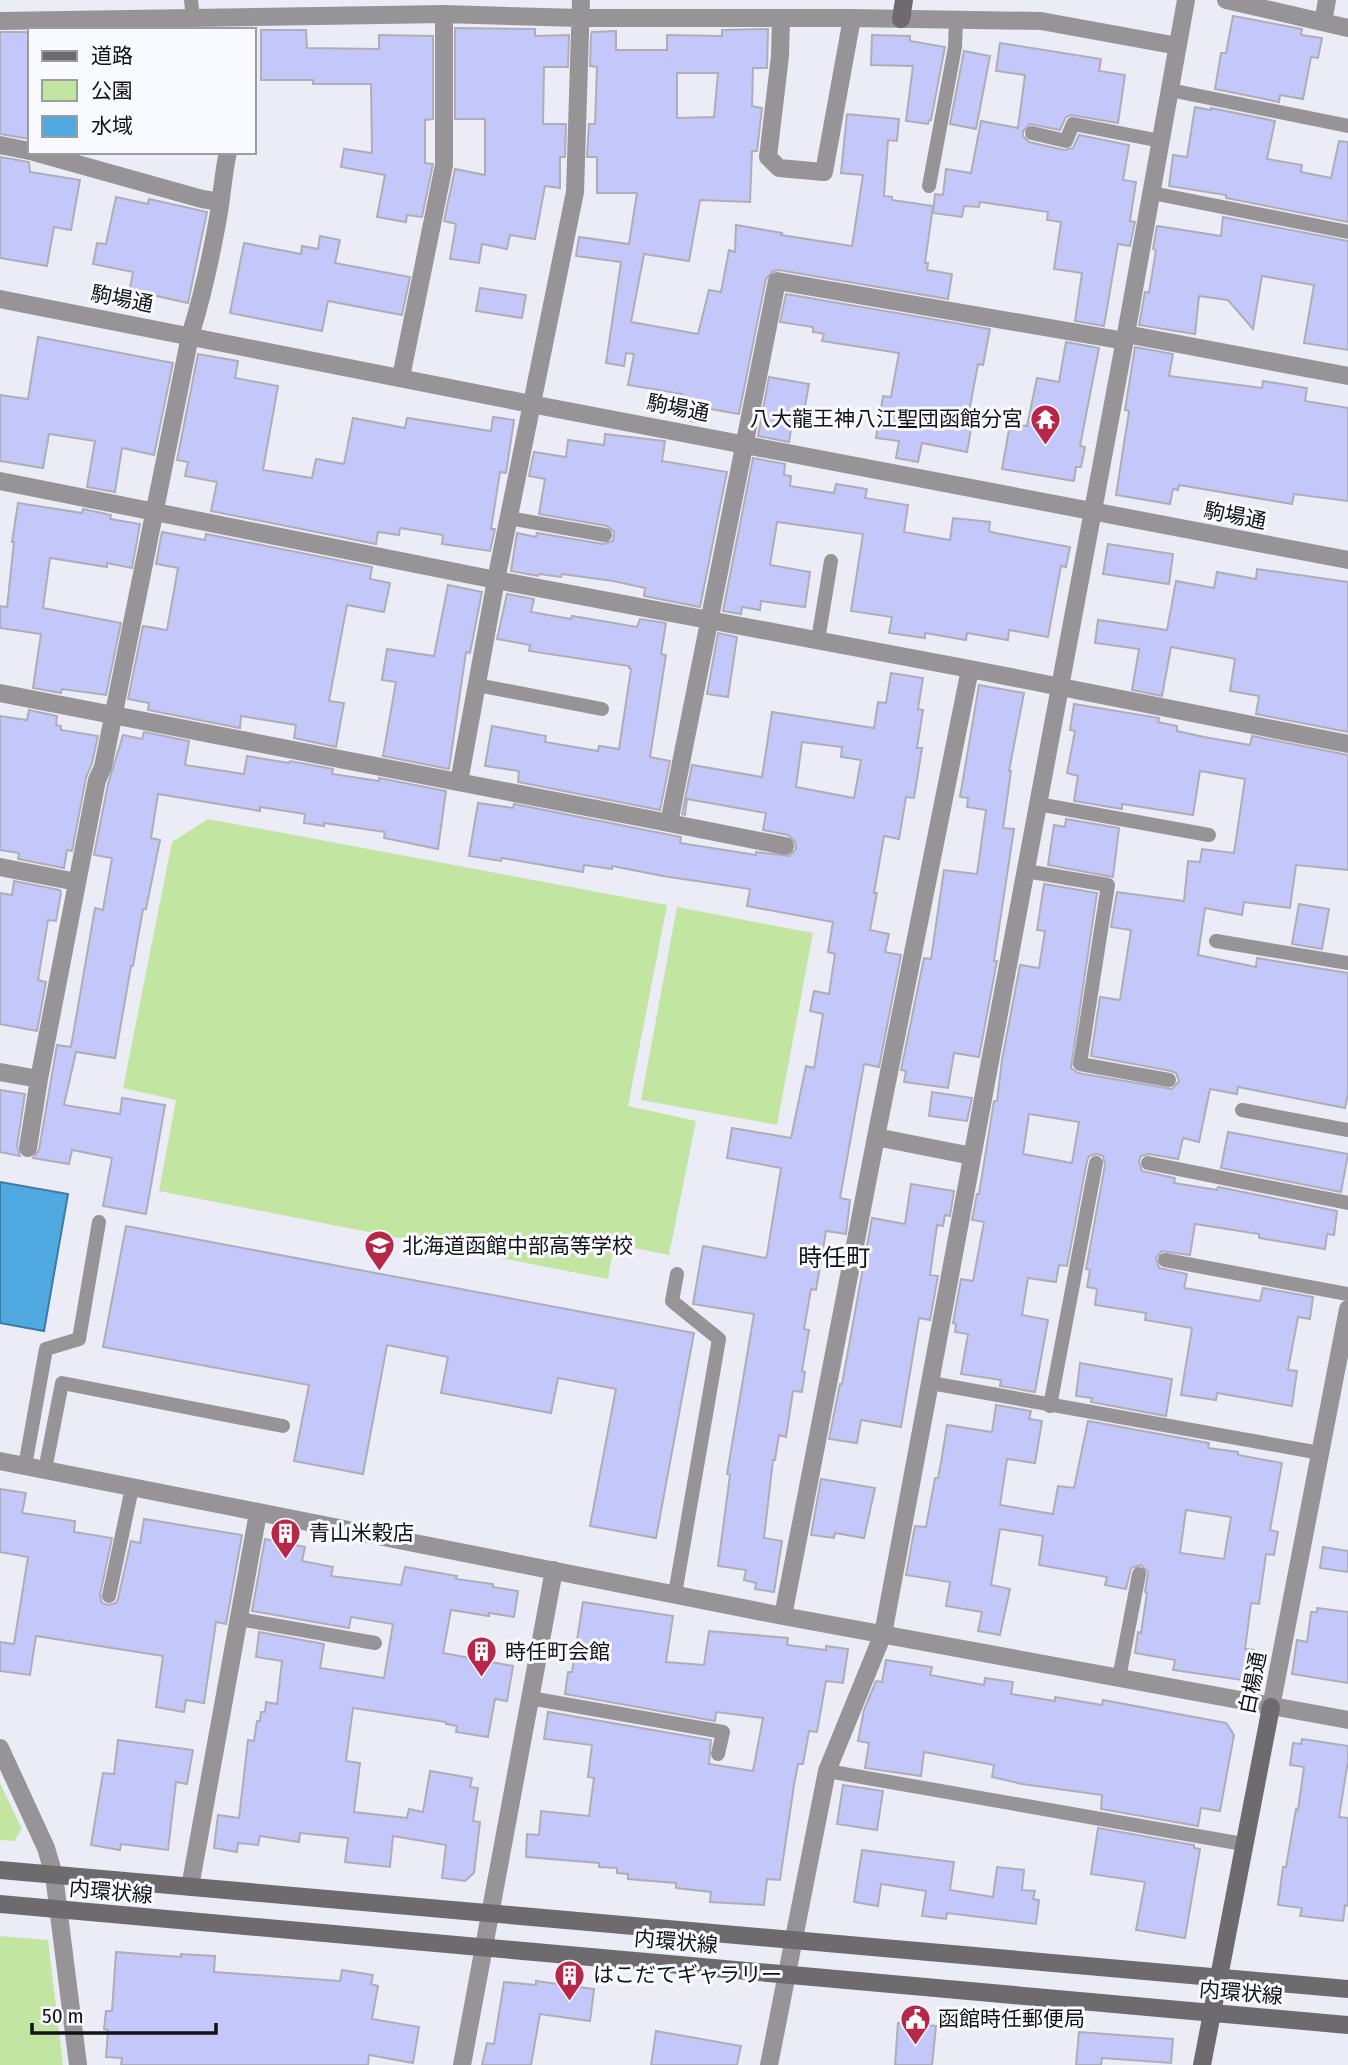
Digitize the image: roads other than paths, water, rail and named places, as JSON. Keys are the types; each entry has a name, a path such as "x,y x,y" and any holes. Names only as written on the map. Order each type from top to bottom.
{"street":[{"path":"901,19 904,0"},
{"path":"769,2065 827,1770 883,1634 1186,0"},
{"path":"1226,0 1348,28"},
{"path":"1323,22 1326,0"},
{"path":"0,20 192,9 241,23 402,8 444,14 580,9 781,18 1041,21 1178,46"},
{"path":"459,782 496,580 575,192 580,9"},
{"path":"401,377 444,165 444,14"},
{"path":"781,18 780,56 768,157 779,168 824,172 852,18"},
{"path":"0,145 28,151"},
{"path":"39,154 220,202"},
{"path":"28,1148 97,780 103,767 190,336 199,309 228,154"},
{"path":"669,823 777,281 1348,376"},
{"name":"駒場通","path":"0,299 531,404 1348,560"},
{"path":"0,481 496,580 970,669 1348,744"},
{"path":"783,1616 970,669"},
{"path":"0,693 785,846"},
{"path":"0,867 77,882"},
{"path":"0,1072 39,1079"},
{"path":"876,1137 972,1156"},
{"name":"白楊通","path":"1202,2065 1348,1314"},
{"path":"0,1461 783,1616 1348,1720"},
{"path":"190,1887 258,1513"},
{"path":"462,2065 554,1570"},
{"path":"0,1748 46,1848 54,1875 78,2065"},
{"name":"内環状線","path":"0,1870 1348,1989"},
{"name":"内環状線","path":"0,1904 1348,2025"}],"lane":[{"path":"929,186 956,47 956,20"},
{"path":"1170,90 1348,126"},
{"path":"1032,133 1066,141 1073,124 1161,141"},
{"path":"1152,193 1348,232"},
{"path":"509,518 605,535"},
{"path":"818,640 831,561"},
{"path":"477,685 602,709"},
{"path":"1038,804 1209,835"},
{"path":"1026,871 1108,885 1080,1064 1169,1080"},
{"path":"1216,941 1348,964"},
{"path":"1241,1110 1348,1130"},
{"path":"1050,1406 1096,1163"},
{"path":"1148,1163 1348,1203"},
{"path":"25,1466 46,1349 79,1339 99,1222"},
{"path":"1165,1260 1348,1294"},
{"path":"675,1594 719,1339 672,1301 677,1275"},
{"path":"45,1470 62,1383 283,1426"},
{"path":"931,1383 1320,1453"},
{"path":"109,1596 132,1488"},
{"path":"1119,1678 1139,1574"},
{"path":"239,1619 375,1643"},
{"path":"530,1698 723,1732 718,1754"},
{"path":"827,1770 1243,1844"}],"water":[{"path":"0,1182 68,1194 44,1331 0,1323"}],"place":[{"name":"八大龍王神八江聖団函館分宮","path":"1046,446"},
{"name":"北海道函館中部高等学校","path":"379,1273"},
{"name":"青山米穀店","path":"286,1560"},
{"name":"時任町会館","path":"482,1679"},
{"name":"はこだてギャラリー","path":"570,2002"},
{"name":"函館時任郵便局","path":"915,2046"}],"district":[{"name":"時任町","path":"834,1258"}]}
